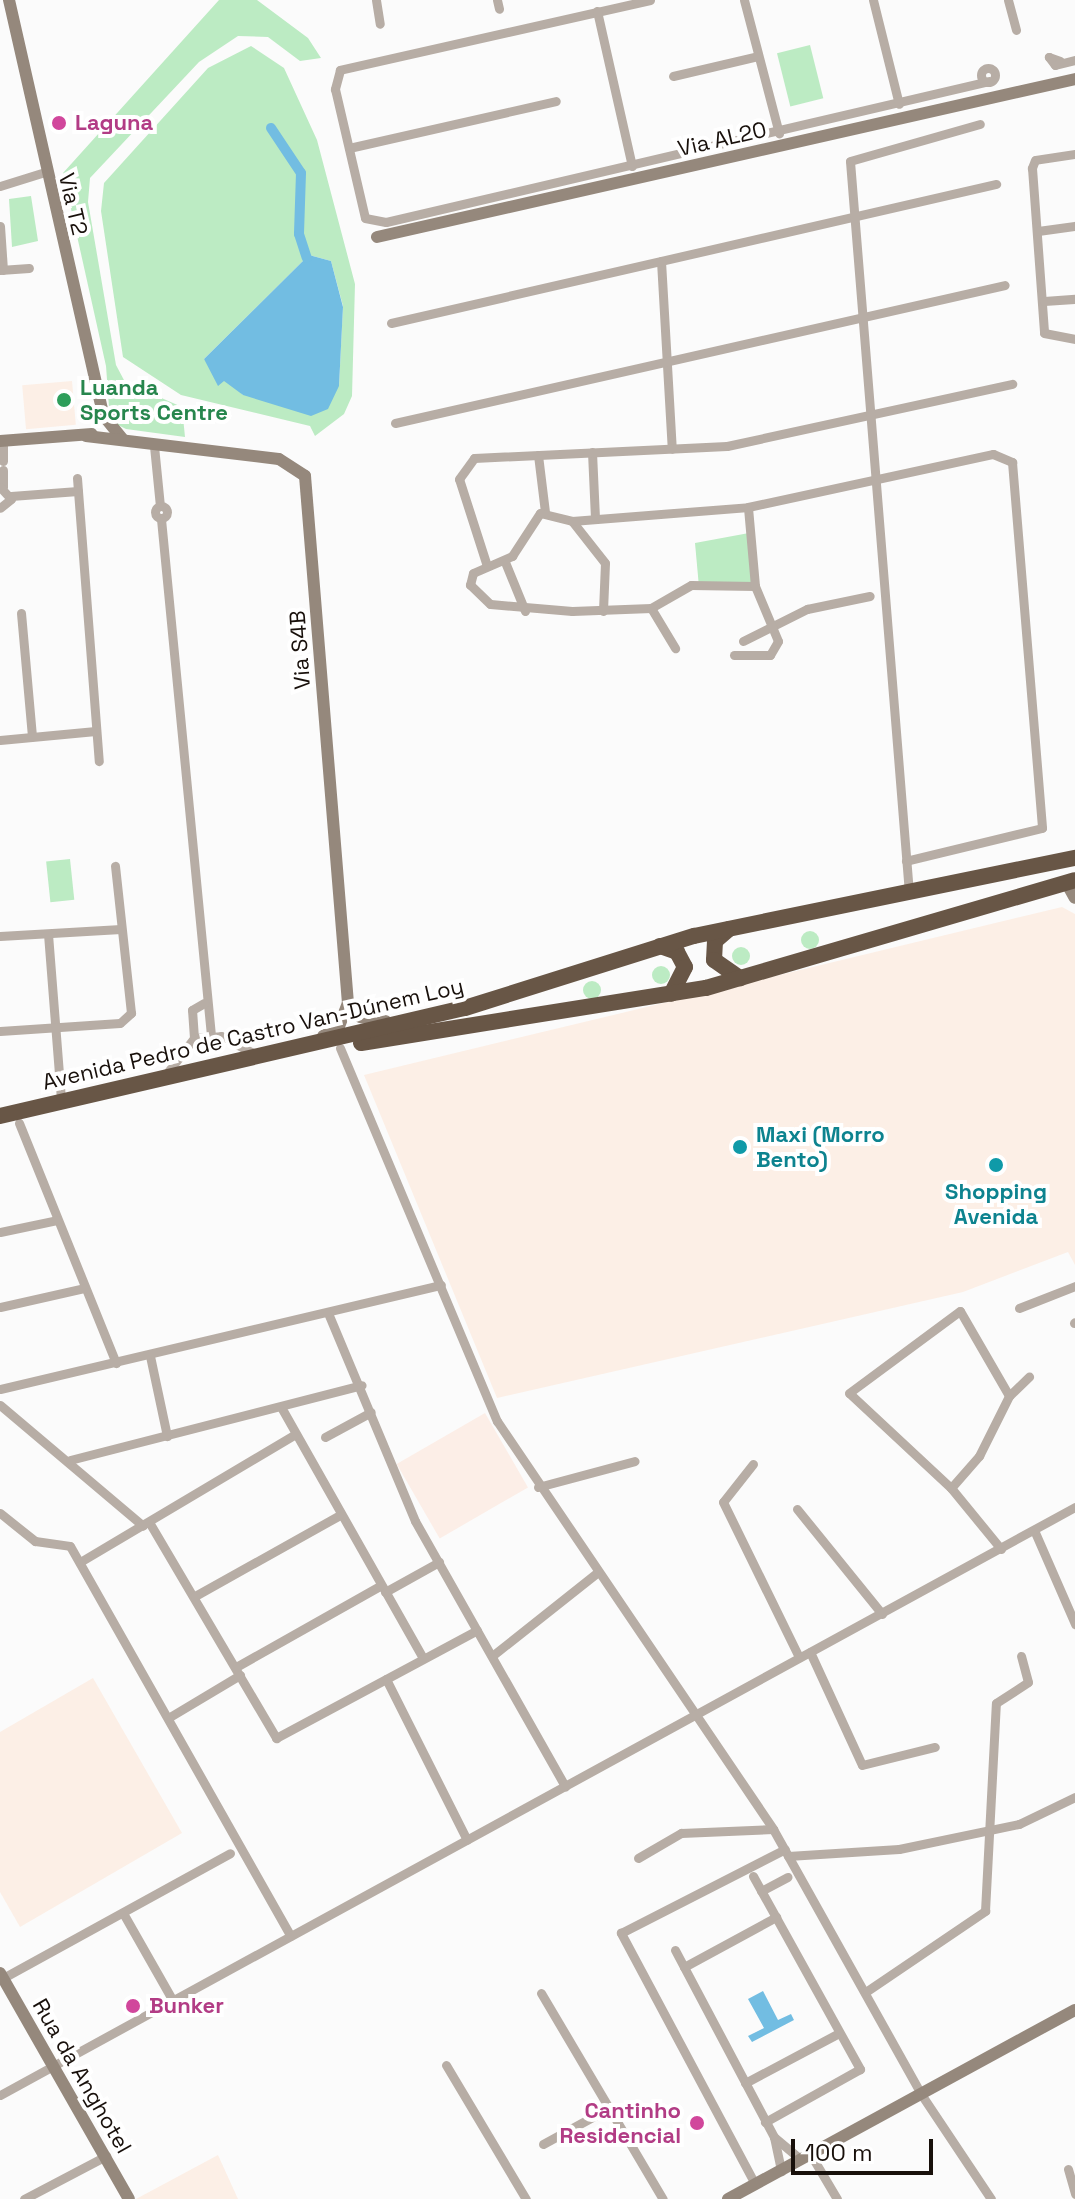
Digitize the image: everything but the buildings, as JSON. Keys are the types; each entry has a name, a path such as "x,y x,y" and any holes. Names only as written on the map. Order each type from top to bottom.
{"highway":[{"name":"Avenida Pedro de Castro Van-Dúnem Loy","path":"0,1116 416,1019 653,947 731,928 1075,858"},
{"name":"Avenida Pedro de Castro Van-Dúnem Loy","path":"0,1127 340,1048 666,996 743,977 1071,881"},
{"path":"731,928 715,941 714,960 726,975 743,977"},
{"path":"653,947 673,949 685,967 680,987 666,996"}],"street":[{"name":"Via T2","path":"9,0 45,172 103,415"},
{"path":"376,0 380,24"},
{"path":"650,0 346,66 334,81 363,213 375,223 779,133 974,85 985,79"},
{"path":"744,0 779,133"},
{"path":"873,0 899,104"},
{"path":"1008,0 1016,30"},
{"path":"597,11 632,166"},
{"path":"673,76 758,56"},
{"path":"1060,61 1075,60"},
{"name":"Via AL20","path":"377,237 1075,79"},
{"path":"349,148 556,101"},
{"path":"909,893 851,157 980,124"},
{"path":"1075,154 1032,163 1046,336 1075,339"},
{"path":"0,186 45,172"},
{"path":"391,323 996,184"},
{"path":"0,226 2,270 29,268"},
{"path":"1038,231 1075,226"},
{"path":"661,261 672,449"},
{"path":"395,423 667,364 1005,285"},
{"path":"1044,301 1075,299"},
{"path":"487,566 461,469 474,458 727,446 1012,384"},
{"path":"86,436 100,428 103,415"},
{"path":"103,415 111,433 130,443"},
{"name":"Via S4B","path":"1,441 86,436 279,459 305,476 348,1003"},
{"path":"1,441 2,487 11,496"},
{"path":"154,446 160,506 154,513 161,519 204,1003 211,1035"},
{"path":"592,452 595,519"},
{"path":"755,586 679,588 651,608 525,611 472,593 471,577 487,566 505,562 534,517 545,512 572,521 748,507 993,454 1012,462 1042,828 906,861"},
{"path":"538,455 545,512"},
{"path":"77,478 99,761"},
{"path":"0,508 11,496 78,491"},
{"path":"734,655 770,655 778,641 775,625 755,586 748,507"},
{"path":"572,521 605,563 603,611"},
{"path":"505,562 525,611"},
{"path":"743,641 807,609 870,596"},
{"path":"651,608 675,648"},
{"path":"21,613 32,737"},
{"path":"0,740 96,731"},
{"path":"0,1031 120,1023 131,1013 115,866"},
{"path":"1071,881 1075,898"},
{"path":"0,936 121,929"},
{"path":"48,934 61,1101"},
{"path":"163,1078 194,1038 192,1010 204,1003"},
{"path":"286,1048 332,1033 348,1003 369,1020 416,1019"},
{"path":"194,1038 211,1035 256,1055"},
{"path":"340,1048 497,1421 538,1487 696,1712 773,1829 867,1991 921,2094 991,2199"},
{"path":"19,1123 116,1363"},
{"path":"0,1232 57,1220"},
{"path":"0,1389 441,1285"},
{"path":"1019,1308 1075,1286"},
{"path":"0,1307 84,1288"},
{"path":"1001,1549 951,1488 851,1400 851,1388 960,1311 1009,1396"},
{"path":"328,1313 439,1562 565,1786"},
{"path":"150,1356 167,1436"},
{"path":"951,1488 979,1456 1009,1396 1029,1377"},
{"path":"70,1460 362,1385"},
{"path":"0,1405 146,1524 195,1596 277,1738 477,1630"},
{"path":"281,1407 338,1516 423,1658"},
{"path":"325,1437 371,1412"},
{"path":"80,1562 294,1435"},
{"path":"538,1487 635,1461"},
{"path":"753,1464 723,1502 799,1657"},
{"path":"0,2095 1075,1507"},
{"path":"797,1509 882,1614"},
{"path":"0,1513 35,1541 70,1546 291,1936"},
{"path":"195,1596 338,1516"},
{"path":"1034,1530 1075,1624"},
{"path":"168,1718 238,1671 382,1589 439,1562"},
{"path":"492,1656 598,1572"},
{"path":"810,1652 862,1765 935,1747"},
{"path":"867,1991 985,1911 996,1703 1028,1682 1021,1656"},
{"path":"386,1679 467,1840"},
{"path":"755,2184 621,1933 786,1852 899,1849 1035,1818 1075,1797"},
{"path":"638,1858 680,1833 773,1829"},
{"path":"2,1981 230,1853"},
{"path":"753,1876 859,2071 765,2122"},
{"path":"761,1891 787,1877"},
{"path":"123,1913 173,2001"},
{"path":"684,1967 776,1917"},
{"path":"675,1950 777,2142 781,2171"},
{"name":"Rua da Anghotel","path":"2,1981 129,2199"},
{"path":"541,1993 663,2199"},
{"path":"728,2199 741,2195 755,2184 1075,2010"},
{"path":"745,2083 839,2033"},
{"path":"446,2065 526,2199"},
{"path":"543,2144 607,2109"},
{"path":"777,2142 806,2157 837,2199"},
{"path":"24,2199 106,2156"},
{"path":"1068,2169 1075,2194"}],"shaded area":[{"name":"Luanda Sports Centre","path":"72,381 76,425 26,429 22,385"},
{"name":"Maxi (Morro Bento)","path":"1062,907 1075,914 1075,1265 1068,1252 963,1292 497,1398 364,1075"},
{"path":"485,1413 528,1487 440,1538 397,1464"},
{"path":"93,1678 182,1833 20,1927 0,1892 0,1732"},
{"path":"218,2155 238,2199 136,2199 164,2184"}],"green space":[{"path":"219,0 257,0 308,38 321,58 300,61 268,37 238,36 199,62 90,178 88,202 116,365 125,382 182,407 185,437 126,429 110,421 106,366 63,173"},
{"path":"810,45 823,98 790,107 777,53"},
{"path":"251,46 284,68 317,140 355,284 352,396 344,414 315,436 310,426 181,395 123,357 101,211 104,183 208,68","holes":["309,255 331,261 343,306 339,386 243,395 204,359"]},
{"path":"31,196 38,241 12,247 9,199"},
{"path":"749,533 752,583 699,587 695,543"},
{"path":"70,859 74,900 50,902 46,862"},
{"path":"810,931 819,940 810,949 801,940"},
{"path":"741,947 750,956 741,965 732,956"},
{"path":"661,966 670,975 661,984 652,975"},
{"path":"592,981 601,990 592,999 583,990"}],"water":[{"path":"309,255 331,261 343,307 339,386 328,409 311,416 243,395 224,381 218,386 204,359"},
{"path":"763,1991 778,2020 791,2014 794,2020 752,2042 748,2036 764,2028 748,1999"}],"waterway":[{"path":"271,128 301,173 299,234 307,258"}],"place":[{"name":"Laguna","path":"59,123"},
{"name":"Luanda Sports Centre","path":"64,400"},
{"name":"Maxi (Morro Bento)","path":"740,1147"},
{"name":"Shopping Avenida","path":"996,1165"},
{"name":"Bunker","path":"133,2006"},
{"name":"Cantinho Residencial","path":"697,2123"}]}
